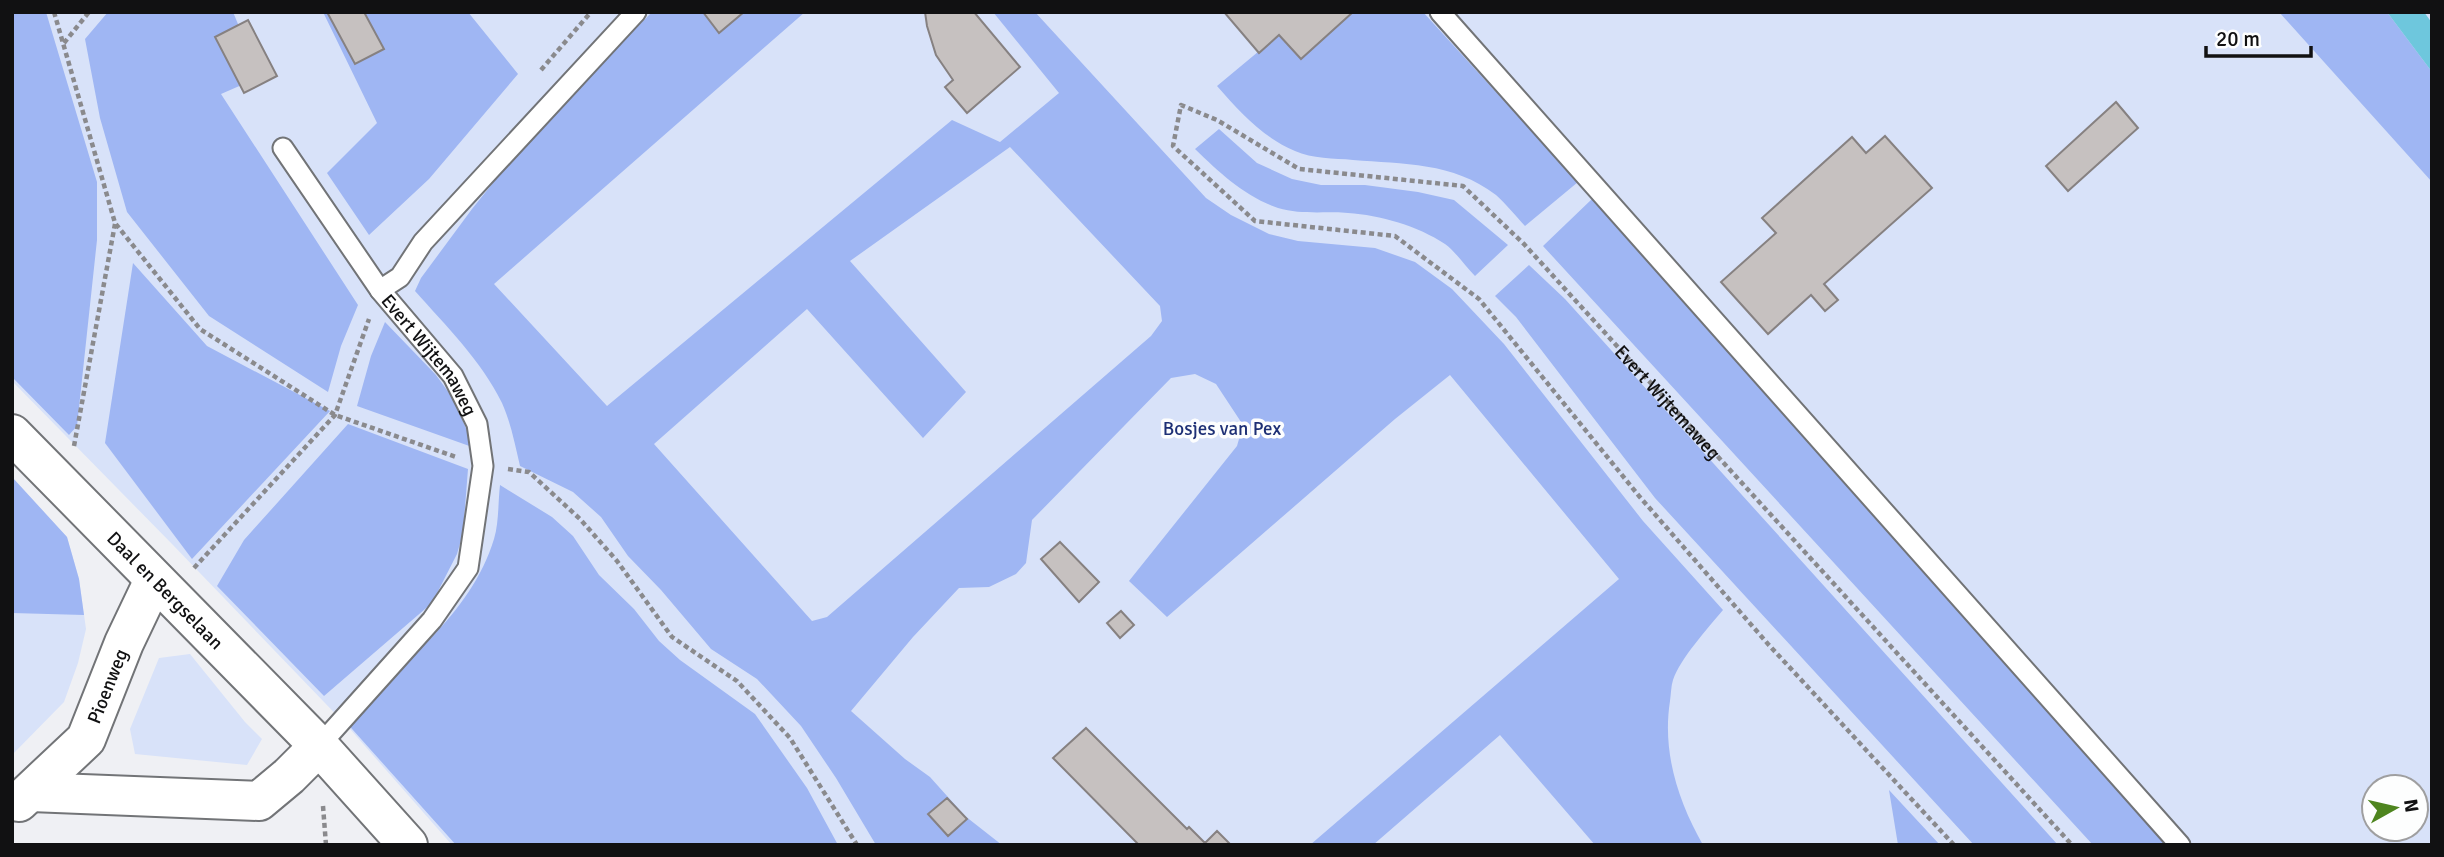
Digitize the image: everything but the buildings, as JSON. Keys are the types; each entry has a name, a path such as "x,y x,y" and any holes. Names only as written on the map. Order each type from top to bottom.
{"street":[{"name":"Daal en Bergselaan","path":"12,434 319,746 408,845"},
{"name":"Pioenweg","path":"21,800 86,739 124,643 154,580"},
{"path":"21,800 259,801 319,746"}],"lane":[{"name":"Evert Wijtemaweg","path":"319,746 432,620 468,568 483,466 477,424 453,376 380,290 400,277 422,242 636,12"},
{"path":"1440,12 2180,845"},
{"path":"284,148 380,290"}],"path":[{"path":"54,12 115,223 200,329 335,415 483,466 529,472 580,519 617,561 672,637 737,681 790,738 857,845"},
{"path":"64,43 89,12"},
{"name":"Evert Wijtemaweg","path":"1954,845 1768,643 1639,496 1479,299 1395,236 1255,221 1173,146 1181,105 1217,120 1299,169 1463,186 1524,244 2072,845"},
{"path":"66,489 115,223"},
{"path":"209,552 335,415 380,290"}],"green space":[{"name":"Bosjes van Pex","path":"12,12 2432,12 2432,845 452,845 350,729 12,381"},
{"path":"12,477 67,537 79,579 86,629 78,663 64,702 12,755"},
{"path":"190,654 262,739 247,765 135,754 130,729 159,658"}],"shaded area":[{"path":"12,12 46,12 97,182 97,240 77,426 69,435 12,377"},
{"path":"108,12 233,12 260,77 221,94 358,305 341,346 328,392 209,316 127,212 100,118 85,39"},
{"path":"323,12 468,12 518,74 429,179 369,235 327,173 377,123"},
{"path":"652,12 805,12 494,284 607,406 952,120 1000,142 1059,93 993,12 1035,12 1206,198 1231,215 1269,234 1298,241 1375,248 1415,262 1452,289 1504,344 1643,521 1723,610 1695,644 1673,680 1668,720 1670,757 1679,794 1703,845 1595,845 1500,735 1373,845 1310,845 1619,579 1450,375 1395,419 1167,617 1129,581 1237,446 1243,425 1216,384 1195,374 1171,378 1032,520 1026,563 1016,574 989,587 959,588 913,637 851,711 905,759 930,777 965,816 1002,845 876,845 801,726 757,679 711,649 628,556 601,517 573,492 520,466 508,418 494,387 462,344 415,291 421,278 472,209 534,132","holes":["1010,147 1160,306 1162,321 1151,336 827,617 812,621 654,444 807,309 923,438 966,392 850,261"]},
{"path":"1306,12 1423,12 1578,182 1525,226 1496,195 1463,176 1409,164 1309,156 1272,139 1243,114 1217,86"},
{"path":"2279,12 2387,12 2432,72 2432,182"},
{"path":"2387,12 2424,12 2432,23 2432,72"},
{"path":"1219,129 1257,163 1292,179 1321,185 1365,185 1454,200 1508,245 1475,276 1445,244 1411,227 1360,214 1278,208 1243,190 1195,149"},
{"path":"1592,199 2177,845 2093,845 1543,246"},
{"path":"133,263 207,346 330,411 192,559 105,443"},
{"path":"1529,265 1565,299 2058,845 1974,845 1655,498 1516,317 1495,296"},
{"path":"385,322 436,375 452,397 475,448 357,406 371,356"},
{"path":"348,424 468,469 463,533 457,554 432,603 324,696 217,586 244,540"},
{"path":"12,477 67,537 79,579 84,615 12,613"},
{"path":"500,485 552,517 573,536 599,575 634,609 659,641 680,660 755,714 807,788 838,845 456,845 344,720 431,638 469,592 494,539"},
{"path":"1889,790 1940,845 1898,845"}]}
